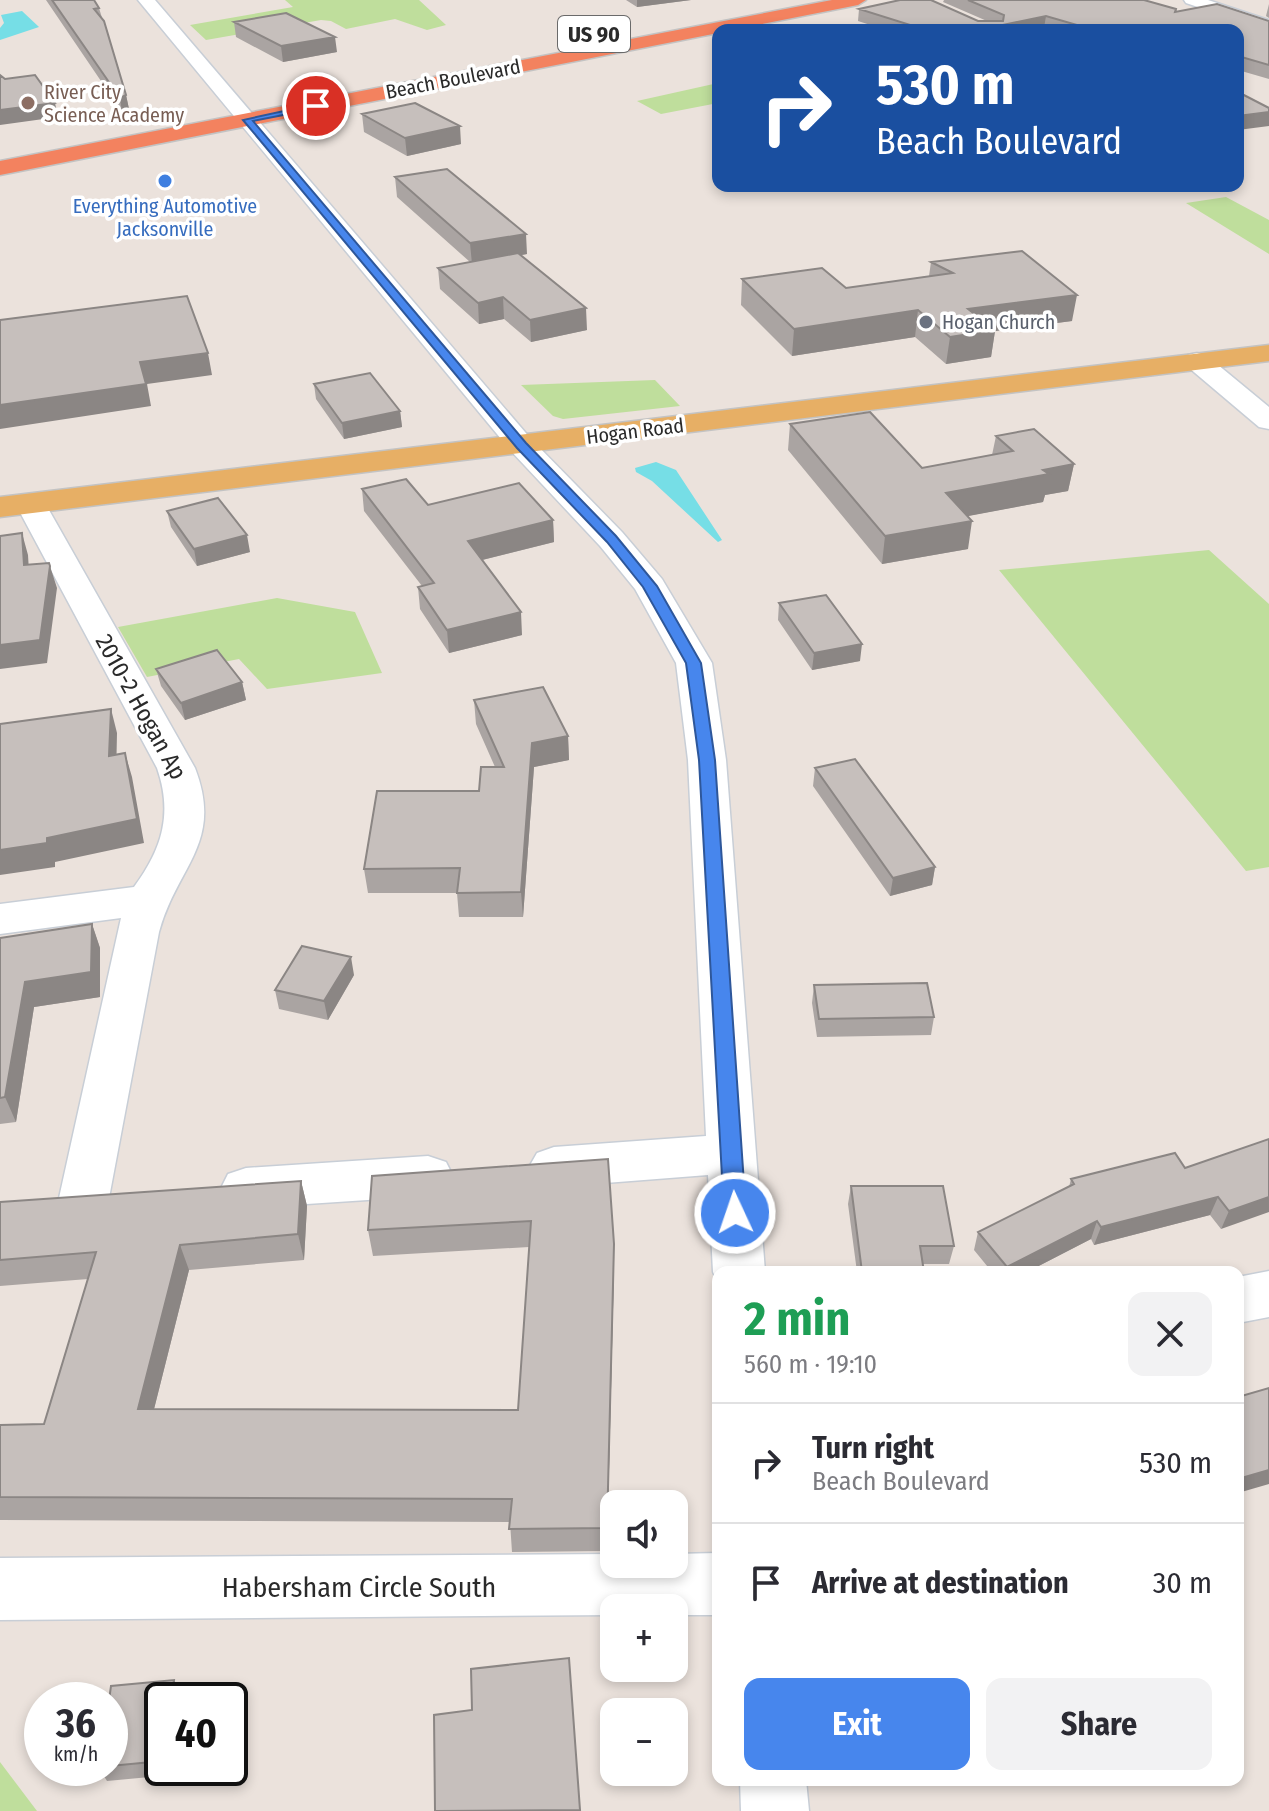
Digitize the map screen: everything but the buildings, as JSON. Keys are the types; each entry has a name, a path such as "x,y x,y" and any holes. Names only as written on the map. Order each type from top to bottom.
{"highway":[{"name":"US 90","path":"241,112 770,0"},
{"name":"Beach Boulevard","path":"0,149 241,112 817,4 858,0"},
{"name":"Beach Boulevard","path":"0,168 241,112"}],"main road":[{"name":"Hogan Road","path":"23,520 521,445 1269,353"}],"street":[{"path":"146,0 521,445 611,539 650,586 694,663 707,760 739,1266"},
{"path":"1192,0 1269,26"},
{"path":"1197,361 1269,421"},
{"name":"2010-2 Hogan Ap","path":"23,520 185,788 186,831 160,882 147,900 84,1198"},
{"path":"0,919 147,900"},
{"path":"199,1192 732,1154"},
{"path":"1244,1299 1269,1294"},
{"name":"Habersham Circle South","path":"0,1589 712,1584"},
{"path":"773,1786 775,1811"}],"green space":[{"path":"285,0 419,0 446,25 427,30 395,19 346,29 331,21 321,20 206,40 190,25 293,7"},
{"path":"712,84 712,104 661,114 637,101"},
{"path":"1226,197 1269,220 1269,254 1186,203"},
{"path":"655,380 680,406 563,419 553,416 521,385"},
{"path":"1209,550 1269,604 1269,867 1246,871 999,570"},
{"path":"277,598 355,612 382,673 267,689 239,659 147,677 118,627"},
{"path":"0,1762 37,1811 0,1811"}],"water":[{"path":"22,11 39,27 0,40 0,28 4,23 1,15"},
{"path":"656,462 676,470 722,540 718,542 652,481 636,472 635,468"}],"place":[{"name":"River City Science Academy","path":"28,103"},
{"name":"Everything Automotive Jacksonville","path":"165,181"},
{"name":"Hogan Church","path":"926,322"}],"route":[{"path":"316,106 247,120 521,445 611,539 650,586 694,663 701,697 707,760 735,1213"}]}
